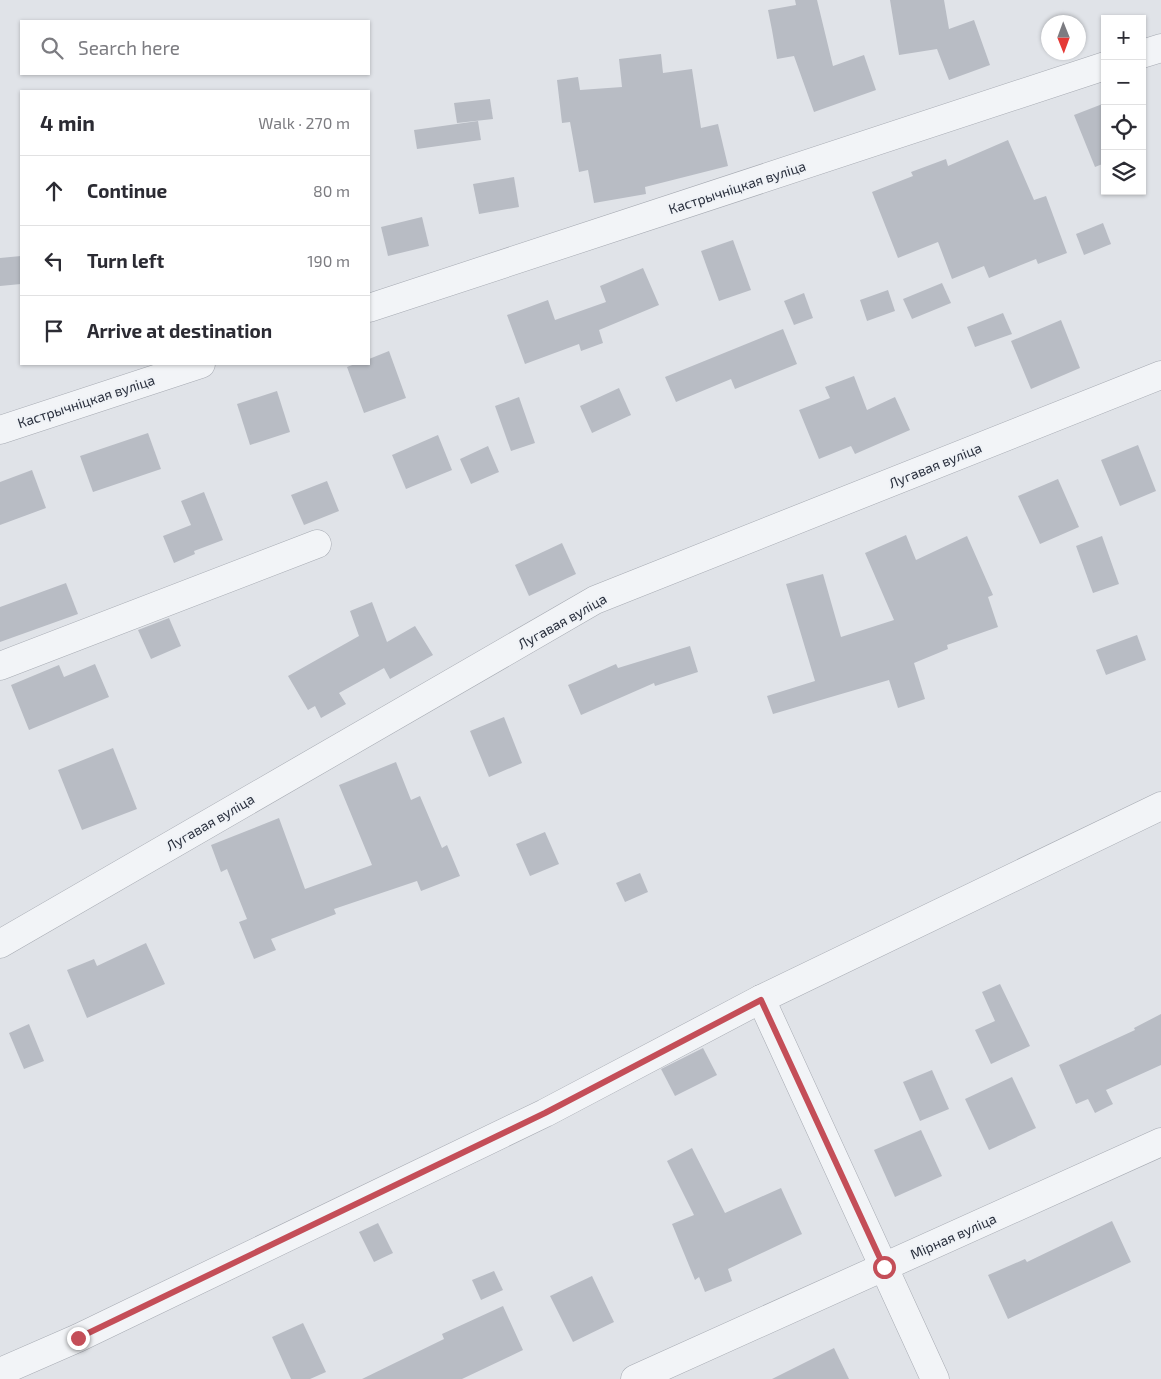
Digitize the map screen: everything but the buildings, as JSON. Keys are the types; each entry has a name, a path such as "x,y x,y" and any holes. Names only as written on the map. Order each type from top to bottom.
{"street":[{"path":"1146,53 1161,48"},
{"name":"Кастрычніцкая вуліца","path":"370,308 1101,67"},
{"name":"Кастрычніцкая вуліца","path":"0,430 198,365"},
{"name":"Лугавая вуліца","path":"0,944 595,600 1161,375"},
{"path":"0,666 316,544"},
{"path":"0,1372 87,1334 545,1113 761,1000 1161,806"},
{"path":"761,1000 935,1379"},
{"name":"Мірная вуліца","path":"635,1379 1161,1142"}],"route":[{"path":"78,1338 545,1113 761,1000 884,1267"}]}
